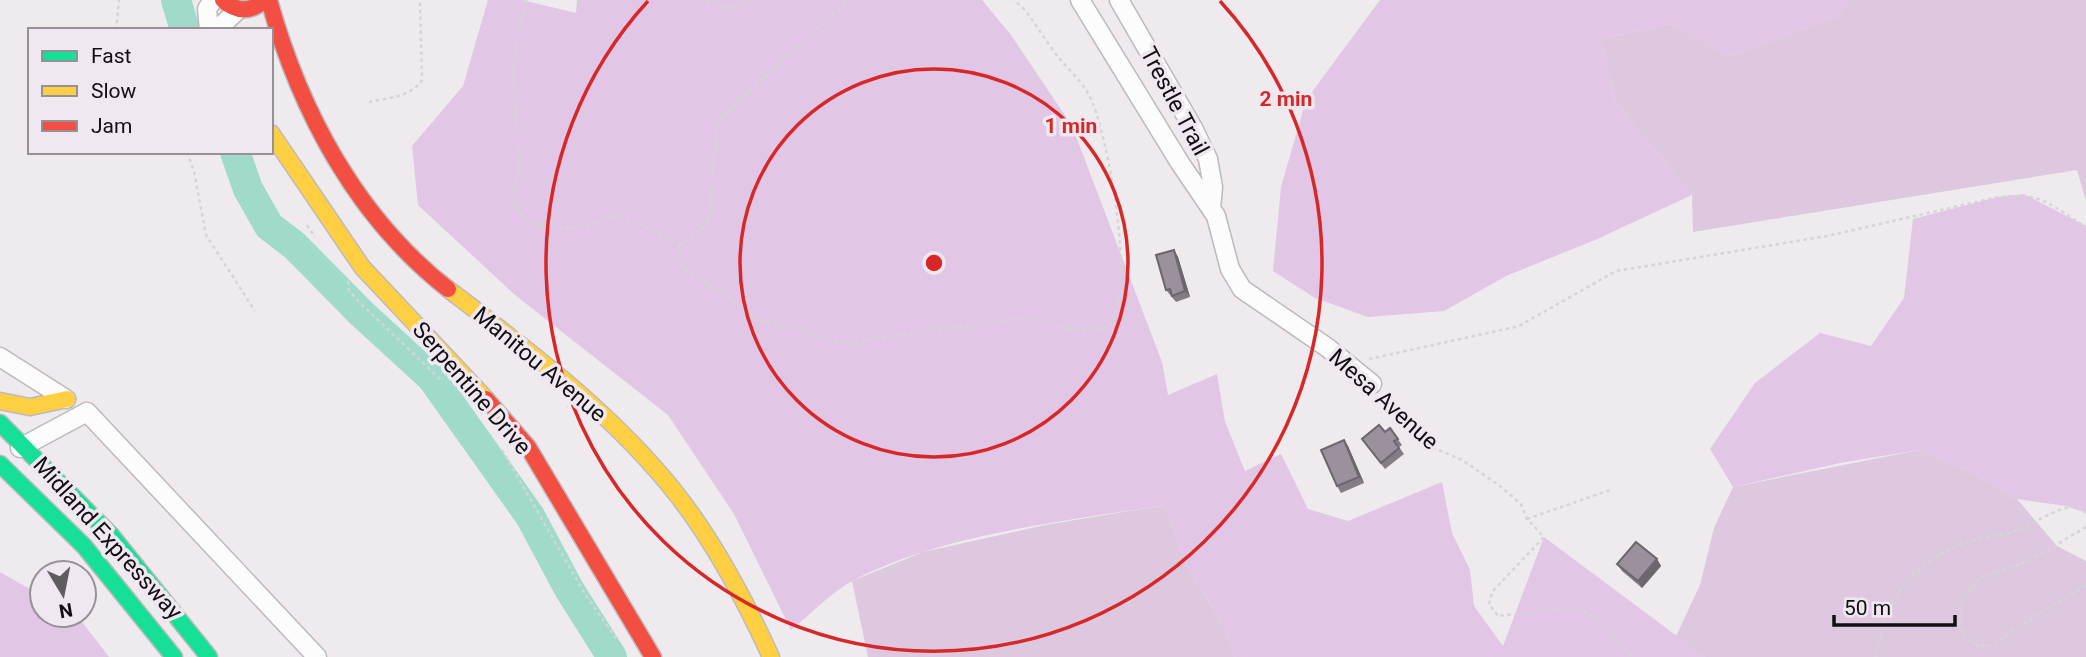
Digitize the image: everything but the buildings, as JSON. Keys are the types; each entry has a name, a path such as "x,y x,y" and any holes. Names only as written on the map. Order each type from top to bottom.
{"main road":[{"path":"240,10 267,0"},
{"name":"Manitou Avenue","path":"267,0 295,82 313,118 347,174 397,240 431,275 545,364 638,450 681,499 730,573 771,657"},
{"name":"Manitou Avenue","path":"273,50 295,82"},
{"name":"Serpentine Drive","path":"273,136 362,267 456,364 528,446 653,657"},
{"path":"0,401 30,407 67,399"},
{"name":"Midland Expressway","path":"0,424 102,523 178,614 209,657"},
{"name":"Midland Expressway","path":"0,463 84,546 174,657"},
{"path":"18,504 41,519 154,631"}],"street":[{"path":"209,28 207,9 213,0"},
{"name":"Mesa Avenue","path":"1080,0 1211,208 1226,246 1230,269 1242,289 1348,363 1372,384"},
{"name":"Trestle Trail","path":"1119,0 1208,159 1213,187 1211,208"},
{"path":"223,28 224,23 240,10"},
{"path":"0,357 87,412 317,657"},
{"path":"0,463 24,445 87,412"}],"path":[{"path":"116,28 118,0"},
{"path":"369,102 401,95 417,88 422,79 420,0"},
{"path":"526,0 515,51 513,81 520,159 514,197 517,210 526,219 542,226 563,228 586,227 602,219 618,218 639,223 679,245"},
{"path":"699,0 729,8 756,0"},
{"path":"849,0 720,119 716,135 709,219 704,229 679,245 677,258 684,269 730,298 758,321 789,326 826,340 852,342 1030,317 1054,322 1073,330 1091,331 1107,327 1117,317 1121,297 1120,255 1105,140 1089,94 1026,10 1014,0"},
{"path":"188,154 194,171 206,235 255,311"},
{"path":"1348,363 1520,326 1616,271 1827,236 1998,197 2024,194 2042,198 2086,227"},
{"path":"305,218 317,239"},
{"path":"343,273 349,290 359,302 448,387"},
{"name":"Mesa Avenue","path":"1372,384 1434,448 1462,460 1521,504 1527,519 1544,537 1492,592 1489,604 1498,616 1572,608 1595,616 1632,657"},
{"path":"498,445 585,594 623,648"},
{"path":"1527,519 1610,490"},
{"path":"1876,657 1890,601 1903,584 1930,562 1962,544 2016,531 2066,506 2078,506 2086,513"},
{"path":"2086,527 2029,561 1983,577 1970,589 1961,605 1960,625 1965,638 1979,646 1995,645 2012,631 2086,585"}],"shaded area":[{"path":"488,0 522,0 576,13 577,0 982,0 1011,35 1072,126 1162,362 1168,395 1217,374 1225,422 1245,471 1281,454 1308,509 1348,521 1442,482 1452,533 1470,570 1474,606 1503,646 1544,537 1705,657 1235,657 1224,627 1186,563 1165,505 1006,531 926,551 854,580 829,597 791,630 734,514 668,415 515,295 418,205 412,146 463,86"},
{"path":"1380,0 1848,0 1840,15 1730,56 1670,24 1601,39 1616,103 1692,195 1595,240 1506,276 1444,311 1368,317 1315,298 1273,271 1281,187 1306,100"},
{"path":"1848,0 2086,0 2086,201 2077,170 1693,232 1692,195 1616,103 1601,39 1670,24 1730,56 1840,15"},
{"path":"2024,194 2086,226 2086,513 2066,506 2017,499 1968,470 1919,450 1840,463 1733,487 1710,449 1755,383 1820,333 1871,346 1904,298 1913,219 1998,197"},
{"path":"1919,450 1968,470 2017,499 2057,546 2086,561 2086,657 1705,657 1676,636 1700,585 1714,528 1733,487"},
{"path":"1165,505 1186,563 1224,627 1235,657 868,657 852,581 923,552 1045,525"},
{"path":"0,572 28,588 28,629 87,629 109,657 0,657"}],"waterway":[{"path":"176,0 184,28"},
{"path":"236,154 248,189 269,226 295,246 361,313 432,378 530,516 569,589 612,657"}],"traffic: fast":[{"path":"0,423 111,535 209,657"},
{"path":"0,464 84,546 174,657"}],"traffic: slow":[{"path":"273,136 362,267 486,399"},
{"path":"448,289 569,385 653,466 692,515 717,553 771,657"},
{"path":"0,401 30,407 67,399"}],"traffic: jam":[{"path":"223,0 239,9 249,9 265,0"},
{"path":"269,0 297,82 336,159 359,195 386,229 415,260 448,289"},
{"path":"486,399 528,447 653,657"}]}
